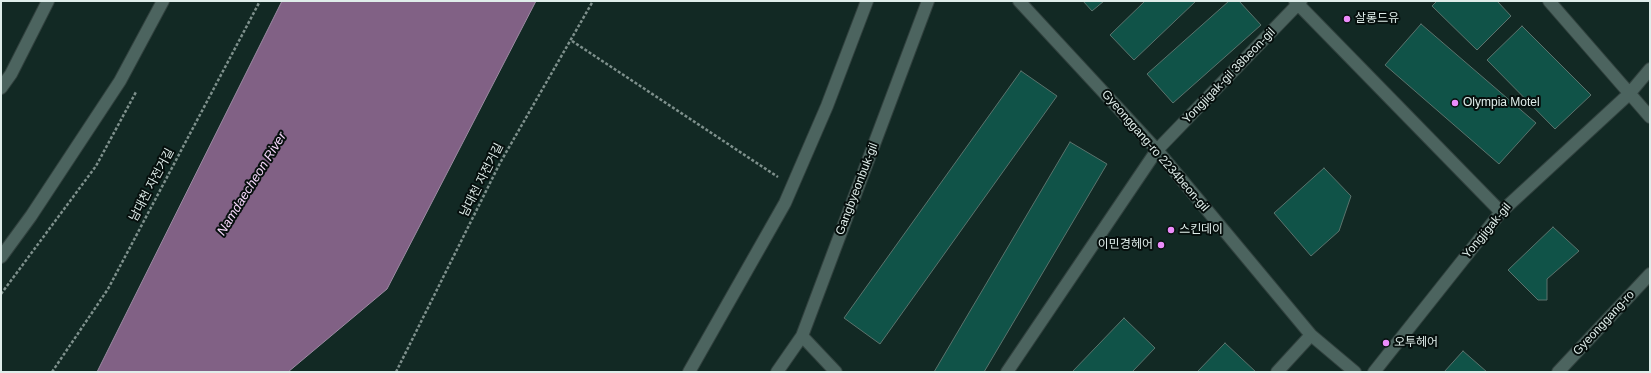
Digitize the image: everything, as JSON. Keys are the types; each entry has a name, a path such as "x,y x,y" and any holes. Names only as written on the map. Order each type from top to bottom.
{"street":[{"path":"1,88 11,74 48,1"},
{"path":"1,258 31,216 120,81 164,1"},
{"path":"689,372 785,203 827,106 867,1"},
{"name":"Gangbyeonbuk-gil","path":"777,372 802,336 928,1"},
{"name":"Gyeonggang-ro 2234beon-gil","path":"1019,1 1157,150 1311,335 1355,372"},
{"path":"1549,1 1650,117"},
{"path":"1298,2 1501,212"},
{"name":"Yongjigak-gil 38beon-gil","path":"1008,372 1157,150 1298,2"},
{"name":"Yongjigak-gil","path":"1374,372 1501,212 1629,94 1650,69"},
{"name":"Gyeonggang-ro","path":"1558,372 1650,274"},
{"path":"1277,372 1311,335"},
{"path":"802,336 836,372"}],"path":[{"name":"남대천 자전거길","path":"52,372 108,289 260,1"},
{"name":"남대천 자전거길","path":"396,372 500,163 572,41 593,1"},
{"path":"572,41 792,186"},
{"path":"1,294 96,166 138,89"}],"water":[{"name":"Namdaecheon River","path":"282,1 536,1 387,289 288,372 97,372"}],"building":[{"path":"1083,1 1104,1 1092,11"},
{"path":"1145,1 1196,1 1134,60 1110,35"},
{"path":"1229,1 1239,1 1261,25 1173,103 1147,74"},
{"path":"1437,1 1497,1 1511,16 1477,50 1432,6"},
{"path":"1421,24 1536,123 1499,164 1385,65"},
{"path":"1522,26 1591,95 1555,129 1487,60"},
{"path":"1021,71 1057,96 880,344 844,318"},
{"path":"1070,142 1107,164 984,372 934,372"},
{"path":"1324,168 1351,196 1339,231 1311,256 1274,213"},
{"path":"1553,227 1579,251 1547,279 1547,300 1538,300 1508,270"},
{"path":"1124,318 1155,348 1132,372 1072,372"},
{"path":"1225,343 1256,372 1197,372"},
{"path":"1463,351 1487,372 1444,372"}],"place":[{"name":"살롱드유","path":"1347,19"},
{"name":"Olympia Motel","path":"1455,103"},
{"name":"스킨데이","path":"1171,230"},
{"name":"이민경헤어","path":"1161,245"},
{"name":"오투헤어","path":"1386,343"}]}
